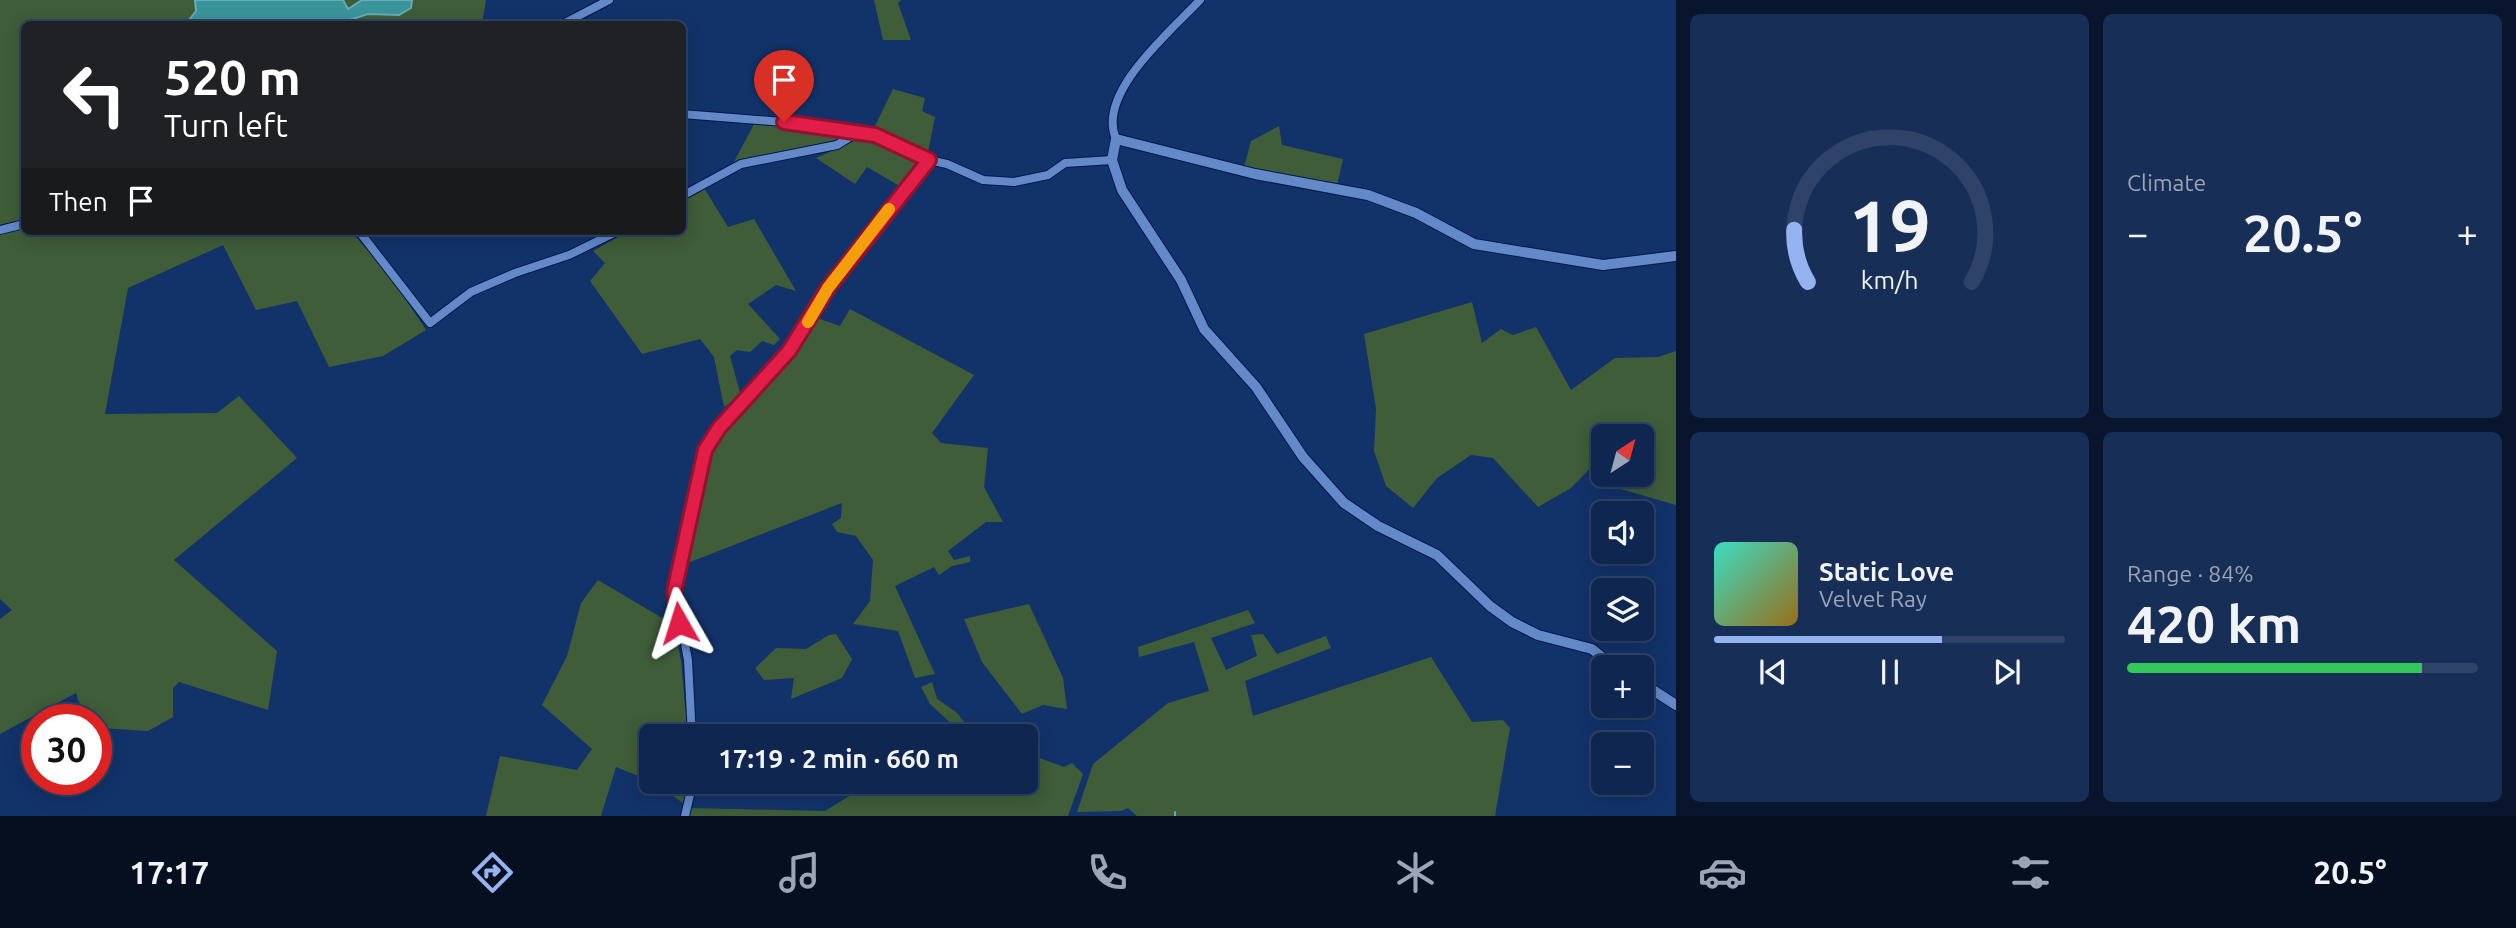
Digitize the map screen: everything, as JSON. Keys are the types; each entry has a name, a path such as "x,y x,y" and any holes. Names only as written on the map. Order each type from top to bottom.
{"street":[{"path":"569,21 609,0"},
{"path":"1200,0 1121,89 1111,121 1116,139 1112,160 1122,190 1181,280 1204,329 1256,387 1303,457 1344,503 1378,526 1437,555 1490,606 1512,622 1538,635 1592,649 1599,655"},
{"path":"686,114 808,124 875,135 929,160 947,164 983,180 1014,182 1048,174 1065,163 1112,160"},
{"path":"686,194 741,164 837,145 858,132"},
{"path":"1116,139 1255,174 1368,195 1416,214 1474,244 1603,265 1676,256"},
{"path":"691,724 688,660 674,592 705,450 719,428 789,351 828,288 929,160"},
{"path":"0,230 21,225"},
{"path":"362,235 430,323 471,292 515,273 569,255 610,235"},
{"path":"1654,691 1676,705"},
{"path":"685,816 690,794"}],"shaded area":[{"path":"0,0 486,0 482,21 21,21 21,235 354,235 386,270 426,330 383,356 329,367 297,301 256,310 223,245 128,288 105,414 217,413 239,396 297,458 174,560 277,651 268,710 179,682 173,688 173,717 148,731 112,729 112,704 80,704 76,693 56,704 21,704 21,723 0,734 0,619 12,610 0,599"},
{"path":"195,0 343,0 348,9 362,0 412,0 411,8 399,15 368,14 346,21 188,21 196,11"},
{"path":"874,0 901,0 898,3 911,40 883,40"},
{"path":"893,89 925,98 922,111 935,117 928,152 873,130"},
{"path":"754,124 848,134 833,142 734,162"},
{"path":"1279,126 1282,145 1343,159 1337,186 1244,167 1251,141"},
{"path":"859,139 880,143 922,161 903,188 867,167 855,184 816,158"},
{"path":"704,188 728,227 754,219 796,291 776,285 748,304 780,339 774,345 762,341 750,352 737,350 730,356 741,396 724,407 714,357 700,339 642,354 590,281 605,263 593,251 622,235 686,235 686,198"},
{"path":"1472,302 1482,343 1501,329 1513,335 1536,327 1571,390 1615,358 1658,357 1676,351 1676,505 1613,487 1654,487 1654,424 1591,424 1591,467 1571,488 1538,507 1493,458 1471,455 1437,478 1413,508 1386,486 1374,451 1376,409 1364,334"},
{"path":"850,309 974,375 932,433 941,443 988,448 984,487 1003,522 986,522 948,551 954,560 970,556 970,562 952,566 939,575 934,567 895,586 935,674 915,678 898,631 853,624 870,601 873,560 856,536 837,532 832,524 841,518 842,503 685,564 713,446 783,370 817,318 840,326"},
{"path":"598,580 674,625 681,661 687,724 639,724 639,776 616,767 601,816 486,816 500,756 577,770 592,749 542,705 567,656 581,603"},
{"path":"1029,604 1063,678 1067,709 1043,705 1022,714 982,662 964,619"},
{"path":"1248,610 1255,623 1211,638 1226,670 1257,656 1251,635 1263,634 1277,654 1326,636 1331,648 1245,681 1253,716 1431,657 1472,722 1503,720 1510,728 1495,816 1137,816 1128,808 1121,811 1077,812 1093,764 1168,703 1209,691 1194,642 1139,657 1138,647"},
{"path":"836,634 852,659 842,678 791,699 794,678 764,680 755,668 776,648 806,649 829,635"},
{"path":"932,682 937,699 956,712 966,724 952,724 930,704 921,687"},
{"path":"1038,757 1064,767 1072,763 1083,774 1068,816 689,816 691,808 825,811 853,794 1038,794"},
{"path":"670,794 686,794 683,803"}],"slow traffic":[{"path":"808,322 828,288 889,209"}],"route":[{"path":"679,623 674,592 705,450 719,428 789,351 828,288 929,160 875,135 784,122"}]}
